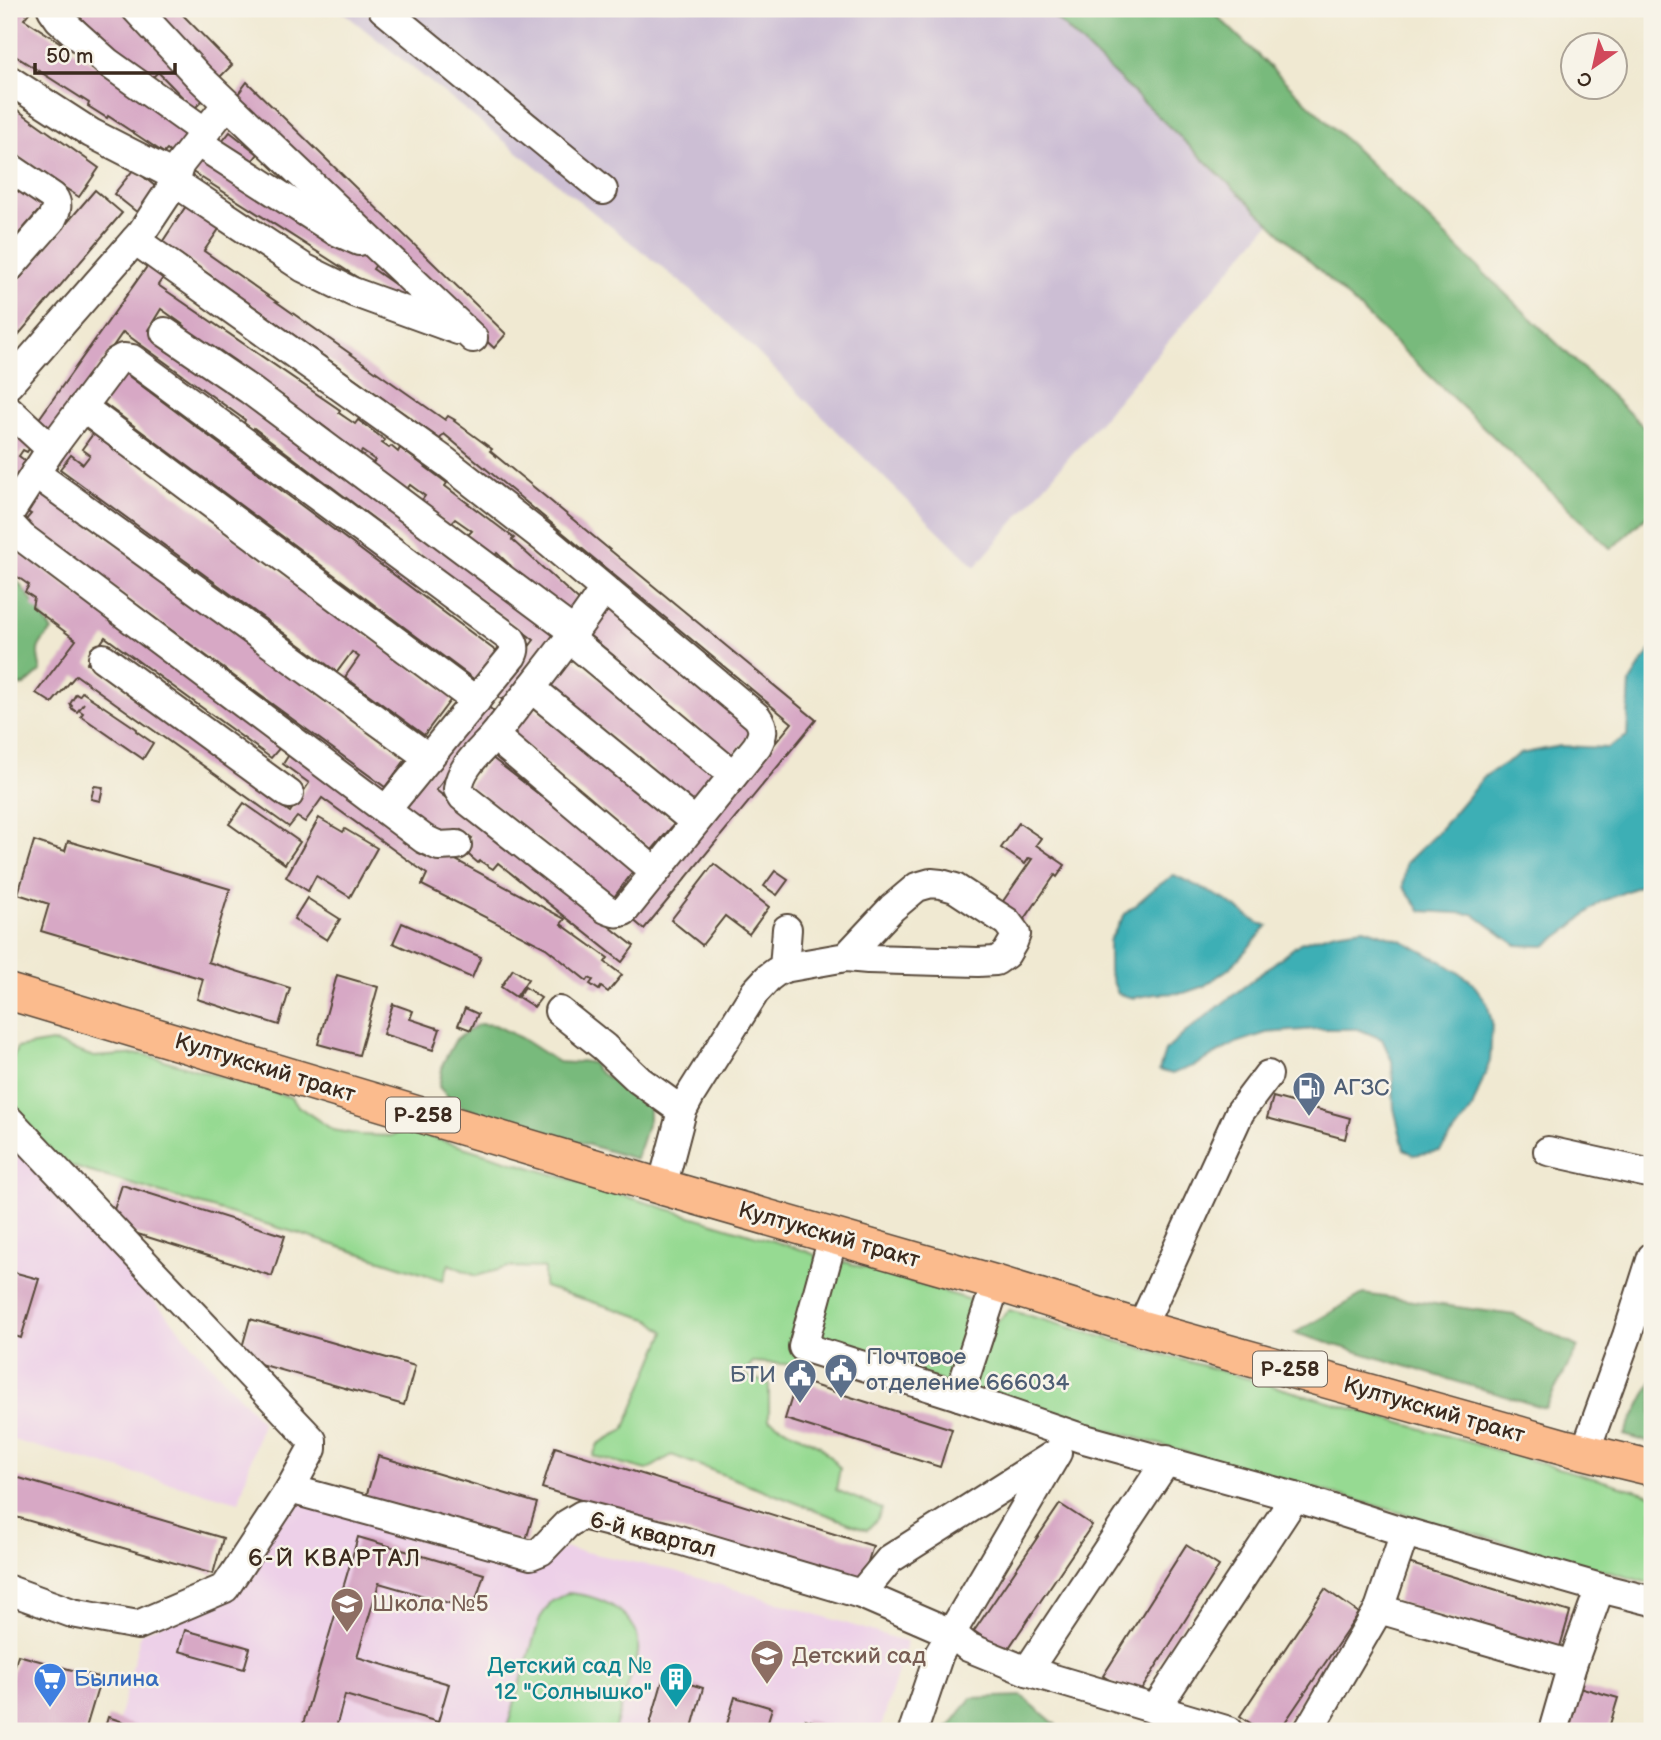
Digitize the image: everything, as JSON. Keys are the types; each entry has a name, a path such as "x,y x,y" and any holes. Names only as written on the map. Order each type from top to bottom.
{"main road":[{"name":"Култукский тракт","path":"9,992 1141,1328 1585,1452 1652,1468"}],"lane":[{"path":"52,9 59,19 107,62 201,137 334,230 381,250"},
{"path":"9,80 91,133 174,178 259,239 316,275 353,292 454,328 480,343 199,77 136,9"},
{"path":"383,9 603,190"},
{"path":"9,384 135,240 172,187 180,164 227,104"},
{"path":"9,167 53,197 57,209 52,219 9,268"},
{"path":"135,240 446,462 546,540 757,718 762,724 761,738 624,911 619,913 606,909 463,797 458,789 462,775 476,754 573,636 604,589"},
{"path":"165,332 261,398 573,636 733,775"},
{"path":"9,514 51,449 116,362 123,358 132,359 511,639 515,650 386,810"},
{"path":"82,407 479,697 502,725 655,872"},
{"path":"9,410 51,449"},
{"path":"35,473 429,758"},
{"path":"9,523 22,537 433,844 457,845"},
{"path":"103,658 289,794"},
{"path":"531,688 695,822"},
{"path":"266,777 292,740"},
{"path":"662,1187 682,1111 755,992 776,971 846,957 996,961 1006,954 1016,934 1007,922 955,888 931,883 917,887 892,908 846,957"},
{"path":"784,968 787,929"},
{"path":"559,1011 604,1047 639,1080 682,1111"},
{"path":"1141,1328 1240,1112 1268,1075"},
{"path":"9,1120 312,1440 312,1449 290,1489 225,1588 138,1625 72,1613 9,1590"},
{"path":"1548,1151 1652,1174"},
{"path":"833,1237 803,1347 1081,1438 1652,1601"},
{"path":"1585,1452 1652,1257"},
{"path":"959,1396 996,1283"},
{"path":"861,1594 890,1559 1081,1438"},
{"path":"913,1731 933,1670 951,1633 1057,1453"},
{"path":"1027,1671 1167,1461"},
{"name":"6-й квартал","path":"290,1489 531,1555 541,1551 567,1524 582,1515 669,1536 861,1594 951,1633 968,1647 1027,1671 1229,1731"},
{"path":"1155,1710 1295,1497"},
{"path":"1308,1731 1379,1609 1405,1532"},
{"path":"1553,1731 1572,1665 1600,1588"},
{"path":"1379,1609 1572,1665"}],"shaded area":[{"path":"339,9 1074,9 1274,218 975,567 709,305"},
{"path":"9,1138 262,1422 239,1502 9,1439"},
{"path":"293,1499 529,1569 566,1548 675,1571 907,1642 880,1731 116,1731 141,1633 230,1595"}],"green space":[{"path":"1046,9 1210,9 1652,435 1652,511 1611,549"},
{"path":"9,570 52,631 38,649 41,671 25,685 9,687"},
{"path":"479,1024 495,1025 558,1062 592,1063 601,1074 637,1097 649,1108 649,1119 636,1159 464,1108 449,1098 439,1087 443,1063 456,1039"},
{"path":"52,1042 94,1057 143,1054 290,1097 299,1107 333,1130 360,1135 390,1136 407,1130 816,1255 820,1268 796,1365 753,1362 742,1375 769,1383 769,1420 820,1446 840,1468 836,1490 882,1509 878,1518 867,1530 672,1455 647,1470 593,1456 598,1444 624,1430 665,1332 651,1320 544,1287 544,1268 509,1267 476,1276 449,1264 443,1280 303,1235 60,1163 17,1120 9,1093 9,1068 17,1048"},
{"path":"845,1262 981,1303 957,1386 810,1342 831,1270"},
{"path":"1363,1294 1514,1315 1578,1347 1545,1408 1295,1333"},
{"path":"1009,1310 1652,1495 1652,1584 971,1391 990,1329"},
{"path":"1652,1381 1652,1443 1624,1435"},
{"path":"567,1593 605,1602 626,1617 634,1627 638,1639 637,1659 614,1731 506,1731 540,1618 551,1602"},
{"path":"1022,1696 1056,1725 1059,1731 946,1731 971,1698"}],"water":[{"path":"1652,650 1652,876 1637,887 1600,902 1545,946 1516,945 1473,914 1421,911 1403,887 1406,863 1438,832 1485,776 1520,754 1560,746 1607,748 1627,736 1630,682"},
{"path":"1174,875 1224,899 1258,923 1268,926 1231,967 1204,986 1184,993 1134,998 1118,994 1109,972 1109,941 1125,914"},
{"path":"1364,928 1403,941 1441,961 1471,981 1487,1003 1492,1022 1490,1061 1471,1111 1440,1151 1414,1155 1404,1149 1394,1108 1392,1061 1382,1039 1358,1029 1266,1033 1236,1043 1196,1065 1172,1074 1159,1070 1165,1051 1186,1032 1300,943 1335,932"}],"building":[{"path":"9,9 32,9 24,19 192,128 175,156 167,150 164,153 108,116 107,118 88,106 89,103 9,52"},
{"path":"72,9 121,9 207,96 194,109 158,72 149,81 132,71"},
{"path":"145,9 177,9 232,65 214,83"},
{"path":"247,82 506,334 494,348 233,101"},
{"path":"9,104 99,168 79,197 9,151"},
{"path":"230,132 258,154 249,165 222,142"},
{"path":"202,156 354,254 359,246 380,259 373,269 396,285 398,282 417,294 412,305 391,299 191,171"},
{"path":"134,169 156,187 143,217 114,194"},
{"path":"16,184 42,207 9,245 9,192"},
{"path":"95,190 122,213 9,346 9,291"},
{"path":"186,206 219,229 204,251 445,420 448,416 455,420 816,720 644,929 631,918 792,723 444,434 440,439 177,252 172,260 157,250"},
{"path":"151,261 167,272 158,285 340,410 339,413 355,424 358,420 385,440 382,443 389,448 391,446 398,452 400,448 447,483 445,486 514,538 512,540 584,605 572,617 540,589 534,596 505,574 511,566 497,553 490,562 463,540 472,531 455,519 449,526 419,504 425,496 410,485 404,493 369,469 375,460 362,451 356,459 326,437 330,431 318,422 314,428 282,406 287,399 266,385 232,370 238,363 218,349 211,358 179,335 185,326 161,309 148,330 562,633 508,704 494,693 534,640 254,428 253,430 244,423 245,420 123,332 52,434 36,423"},
{"path":"122,371 497,652 475,680 102,402"},
{"path":"14,426 35,440 27,452 23,450 19,456 29,464 9,494 9,434"},
{"path":"93,434 452,698 424,735 345,677 359,657 352,652 337,672 60,469 71,455 83,464 90,455 82,449"},
{"path":"37,486 406,759 385,787 24,522 31,514 20,508"},
{"path":"9,545 283,744 271,758 105,637 87,663 290,812 309,783 283,764 292,750 437,850 565,919 561,924 608,958 605,962 622,975 608,992 601,987 599,990 590,984 593,980 589,978 587,981 546,948 422,885 427,874 322,798 305,822 297,817 289,827 76,675 52,703 36,693 76,640 32,607 34,598 25,592 29,585 9,571"},
{"path":"610,608 754,730 732,756 588,634"},
{"path":"570,656 717,774 694,803 547,684"},
{"path":"82,692 153,743 143,759 81,716 83,713 79,710 84,703 77,712 71,708 70,704 76,694 79,696"},
{"path":"483,701 496,714 436,790 634,946 622,962 498,863 493,869 480,861 478,863 463,850 472,838 461,830 453,839 443,836 402,806"},
{"path":"531,705 675,823 652,850 509,732"},
{"path":"491,757 635,869 614,897 469,785"},
{"path":"94,786 103,787 100,801 91,799"},
{"path":"244,803 300,842 285,864 229,824"},
{"path":"319,818 343,832 345,829 377,848 350,897 316,876 308,891 286,877"},
{"path":"1019,823 1041,838 1036,845 1065,865 1022,923 999,907 1032,859 1029,858 1025,864 1001,848"},
{"path":"34,841 65,851 68,841 230,889 208,962 290,988 279,1025 197,999 203,979 41,931 49,904 18,894"},
{"path":"714,864 769,907 749,934 725,916 702,945 671,920"},
{"path":"775,871 788,880 777,895 764,886"},
{"path":"307,898 340,919 327,940 294,919"},
{"path":"402,923 481,957 472,978 393,943"},
{"path":"513,969 528,979 516,997 501,987"},
{"path":"337,975 378,987 359,1055 318,1044"},
{"path":"525,987 541,998 534,1007 518,997"},
{"path":"393,1004 413,1011 410,1019 440,1029 433,1050 383,1034"},
{"path":"465,1008 478,1014 471,1030 458,1025"},
{"name":"АГЗС","path":"1273,1097 1350,1118 1345,1139 1267,1118"},
{"path":"122,1185 285,1236 272,1276 109,1225"},
{"path":"9,1271 39,1279 21,1338 9,1334"},
{"path":"250,1319 415,1366 404,1405 239,1358"},
{"path":"797,1380 952,1429 940,1467 785,1419"},
{"path":"555,1447 873,1546 860,1586 542,1488"},
{"path":"378,1456 537,1503 525,1543 366,1497"},
{"path":"9,1475 223,1538 213,1574 9,1515"},
{"path":"1060,1504 1092,1525 1006,1652 974,1631"},
{"name":"Школа №5","path":"358,1537 484,1574 473,1610 379,1583 357,1657 449,1684 438,1722 345,1695 335,1731 301,1731"},
{"path":"1186,1545 1219,1566 1137,1697 1103,1676"},
{"path":"1408,1563 1570,1612 1559,1650 1397,1602"},
{"path":"1325,1589 1359,1613 1279,1731 1262,1731 1240,1716"},
{"path":"185,1630 250,1648 244,1669 179,1651"},
{"name":"Былина","path":"18,1655 101,1678 85,1731 9,1731 9,1685"},
{"name":"Детский сад № 12 \"Солнышко\"","path":"664,1676 703,1688 691,1731 648,1731"},
{"path":"1579,1687 1618,1698 1608,1731 1567,1731"},
{"path":"735,1697 772,1708 765,1731 725,1731"},
{"path":"108,1717 139,1727 138,1731 104,1731"},
{"path":"805,1719 844,1731 802,1731"}],"place":[{"name":"АГЗС","path":"1309,1118"},
{"name":"Почтовое отделение 666034","path":"841,1400"},
{"name":"БТИ","path":"800,1405"},
{"name":"Школа №5","path":"347,1634"},
{"name":"Детский сад","path":"767,1686"},
{"name":"Былина","path":"50,1709"},
{"name":"Детский сад № 12 \"Солнышко\"","path":"676,1709"}],"district":[{"name":"6-Й КВАРТАЛ","path":"335,1558"}]}
